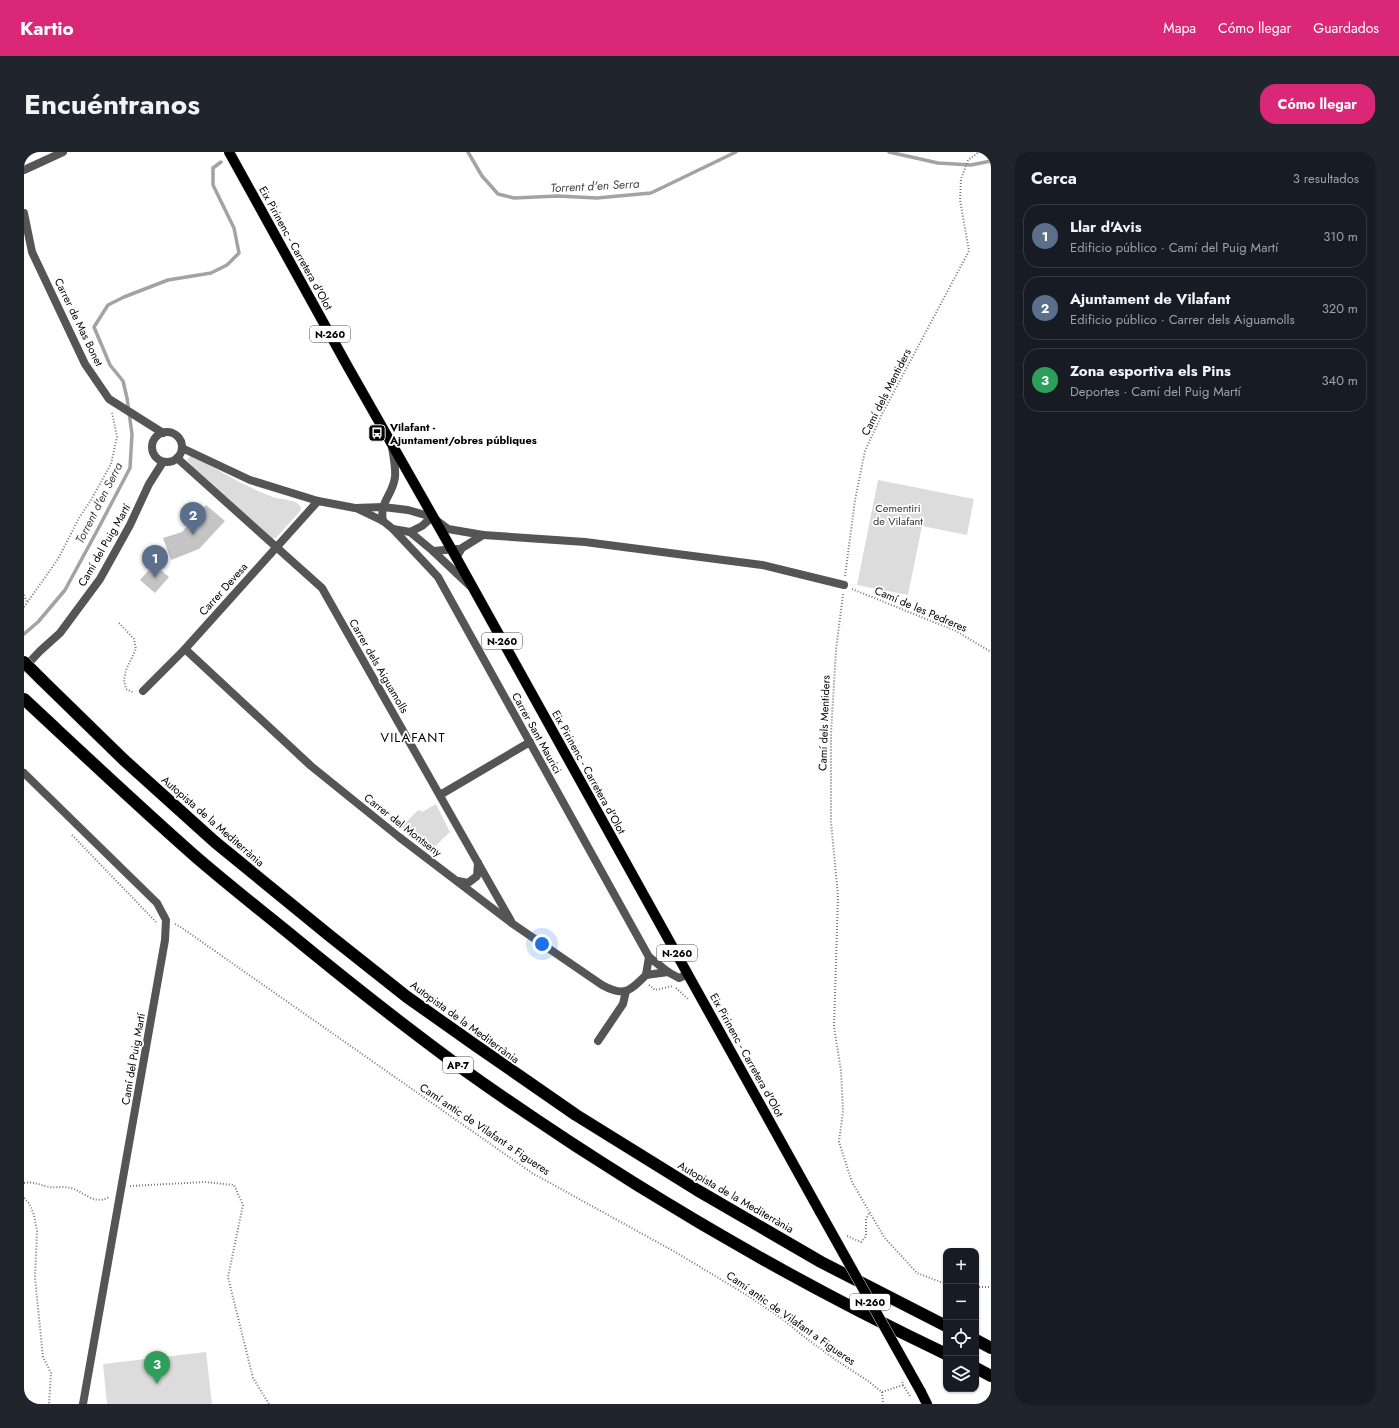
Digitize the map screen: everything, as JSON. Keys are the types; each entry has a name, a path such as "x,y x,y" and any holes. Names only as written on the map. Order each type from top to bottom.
{"highway":[{"name":"Autopista de la Mediterrània","path":"24,662 124,760 215,842 378,973 474,1046 576,1115 696,1190 821,1262 943,1324"},
{"name":"AP-7","path":"24,699 198,859 395,1018 461,1067 564,1138 683,1213 812,1286 943,1352"},
{"path":"979,1342 991,1348"},
{"path":"979,1370 991,1376"}],"main road":[{"name":"Eix Pirinenc - Carretera d'Olot","path":"229,152 927,1404"}],"street":[{"path":"24,170 63,152"},
{"name":"Carrer de Mas Bonet","path":"24,213 32,252 85,364 109,399 163,433"},
{"path":"163,433 173,434 178,437 182,448 177,458 169,462 163,462 154,455 152,444 155,438 163,433"},
{"path":"383,522 381,513 393,486 395,477 392,445"},
{"path":"182,448 250,480 318,501 355,508 383,507 408,510 432,517 448,529 483,536 585,542 762,565 844,585"},
{"name":"Carrer dels Aiguamolls","path":"177,458 322,588 513,924"},
{"name":"Camí del Puig Martí","path":"24,668 60,633 100,579 130,525 149,484 163,462"},
{"name":"Carrer Devesa","path":"143,691 185,649 318,501"},
{"path":"355,508 393,528 410,532 433,551 472,588"},
{"path":"410,532 422,526 432,517"},
{"name":"Carrer Sant Maurici","path":"393,528 438,578 649,956"},
{"path":"433,551 454,554 483,536"},
{"name":"Carrer del Montseny","path":"185,649 311,766 455,880 513,924 602,985 615,992 626,991"},
{"path":"440,795 530,742"},
{"name":"Camí del Puig Martí","path":"24,773 157,903 166,920 165,940 83,1404"},
{"path":"455,880 468,883 477,876 478,863"},
{"path":"598,1041 623,1004 626,991 636,986 644,977 649,956 668,972 679,978 688,974"},
{"path":"644,977 668,972"}],"path":[{"name":"Camí dels Mentiders","path":"943,1283 917,1273 884,1237 852,1182 839,1142 844,1111 841,1071 834,1027 838,896 831,822 831,734 836,650 855,500 865,451 882,414 969,252 960,200 963,174 968,160 979,152"},
{"path":"24,607 58,559 79,518 91,500 110,464 116,437 109,399"},
{"name":"Camí de les Pedreres","path":"844,585 956,631 991,652"},
{"path":"24,596 28,602"},
{"path":"119,623 134,639 136,649 126,670 124,680 126,689 133,694 143,691"},
{"path":"68,830 166,932"},
{"name":"Camí antic de Vilafant a Figueres","path":"166,920 182,928 532,1173 677,1253 750,1298 781,1318 830,1356 882,1392"},
{"path":"644,977 655,990 674,986 690,1001"},
{"path":"24,1183 38,1183 49,1187 63,1186 73,1188 87,1197 104,1200 120,1190 131,1186 204,1182 234,1185 243,1205 228,1277 253,1378 269,1404"},
{"path":"130,1193 131,1186"},
{"path":"24,1198 29,1203 34,1215 37,1231 35,1278 43,1357 51,1373 49,1404"},
{"path":"846,1235 861,1242 866,1236 866,1218 870,1212"},
{"path":"979,1287 991,1287"},
{"path":"901,1379 902,1385 911,1397"},
{"path":"883,1404 882,1392 902,1385"}],"green space":[{"path":"190,456 195,457 263,493 273,497 296,502 301,507 301,510 276,538 272,538 192,466 187,460"},
{"name":"Cementiri de Vilafant","path":"878,480 974,499 967,535 922,526 908,595 857,585"},
{"path":"436,804 450,832 431,850 402,827 417,811 420,810 422,812"},
{"path":"206,1352 212,1404 107,1404 103,1364"}],"building":[{"path":"206,505 225,521 199,549 171,560 163,538 182,532"},
{"path":"154,564 169,577 155,593 140,580"}],"waterway":[{"name":"Torrent d'en Serra","path":"468,152 482,176 498,194 514,198 558,196 597,198 651,193 736,152"},
{"name":"Torrent d'en Serra","path":"889,152 938,163 971,165 991,161"},
{"name":"Torrent d'en Serra","path":"24,634 38,622 65,590 130,468 132,434 123,381 110,365 94,327 108,305 124,297 168,280 211,273 227,265 239,253 234,228 213,185 213,168 221,162"}],"place":[{"name":"Vilafant - Ajuntament/obres públiques","path":"377,433"},
{"name":"Ajuntament de Vilafant","path":"193,535"},
{"name":"Llar d'Avis","path":"155,578"},
{"name":"Zona esportiva els Pins","path":"157,1384"}],"district":[{"name":"VILAFANT","path":"413,737"}]}
